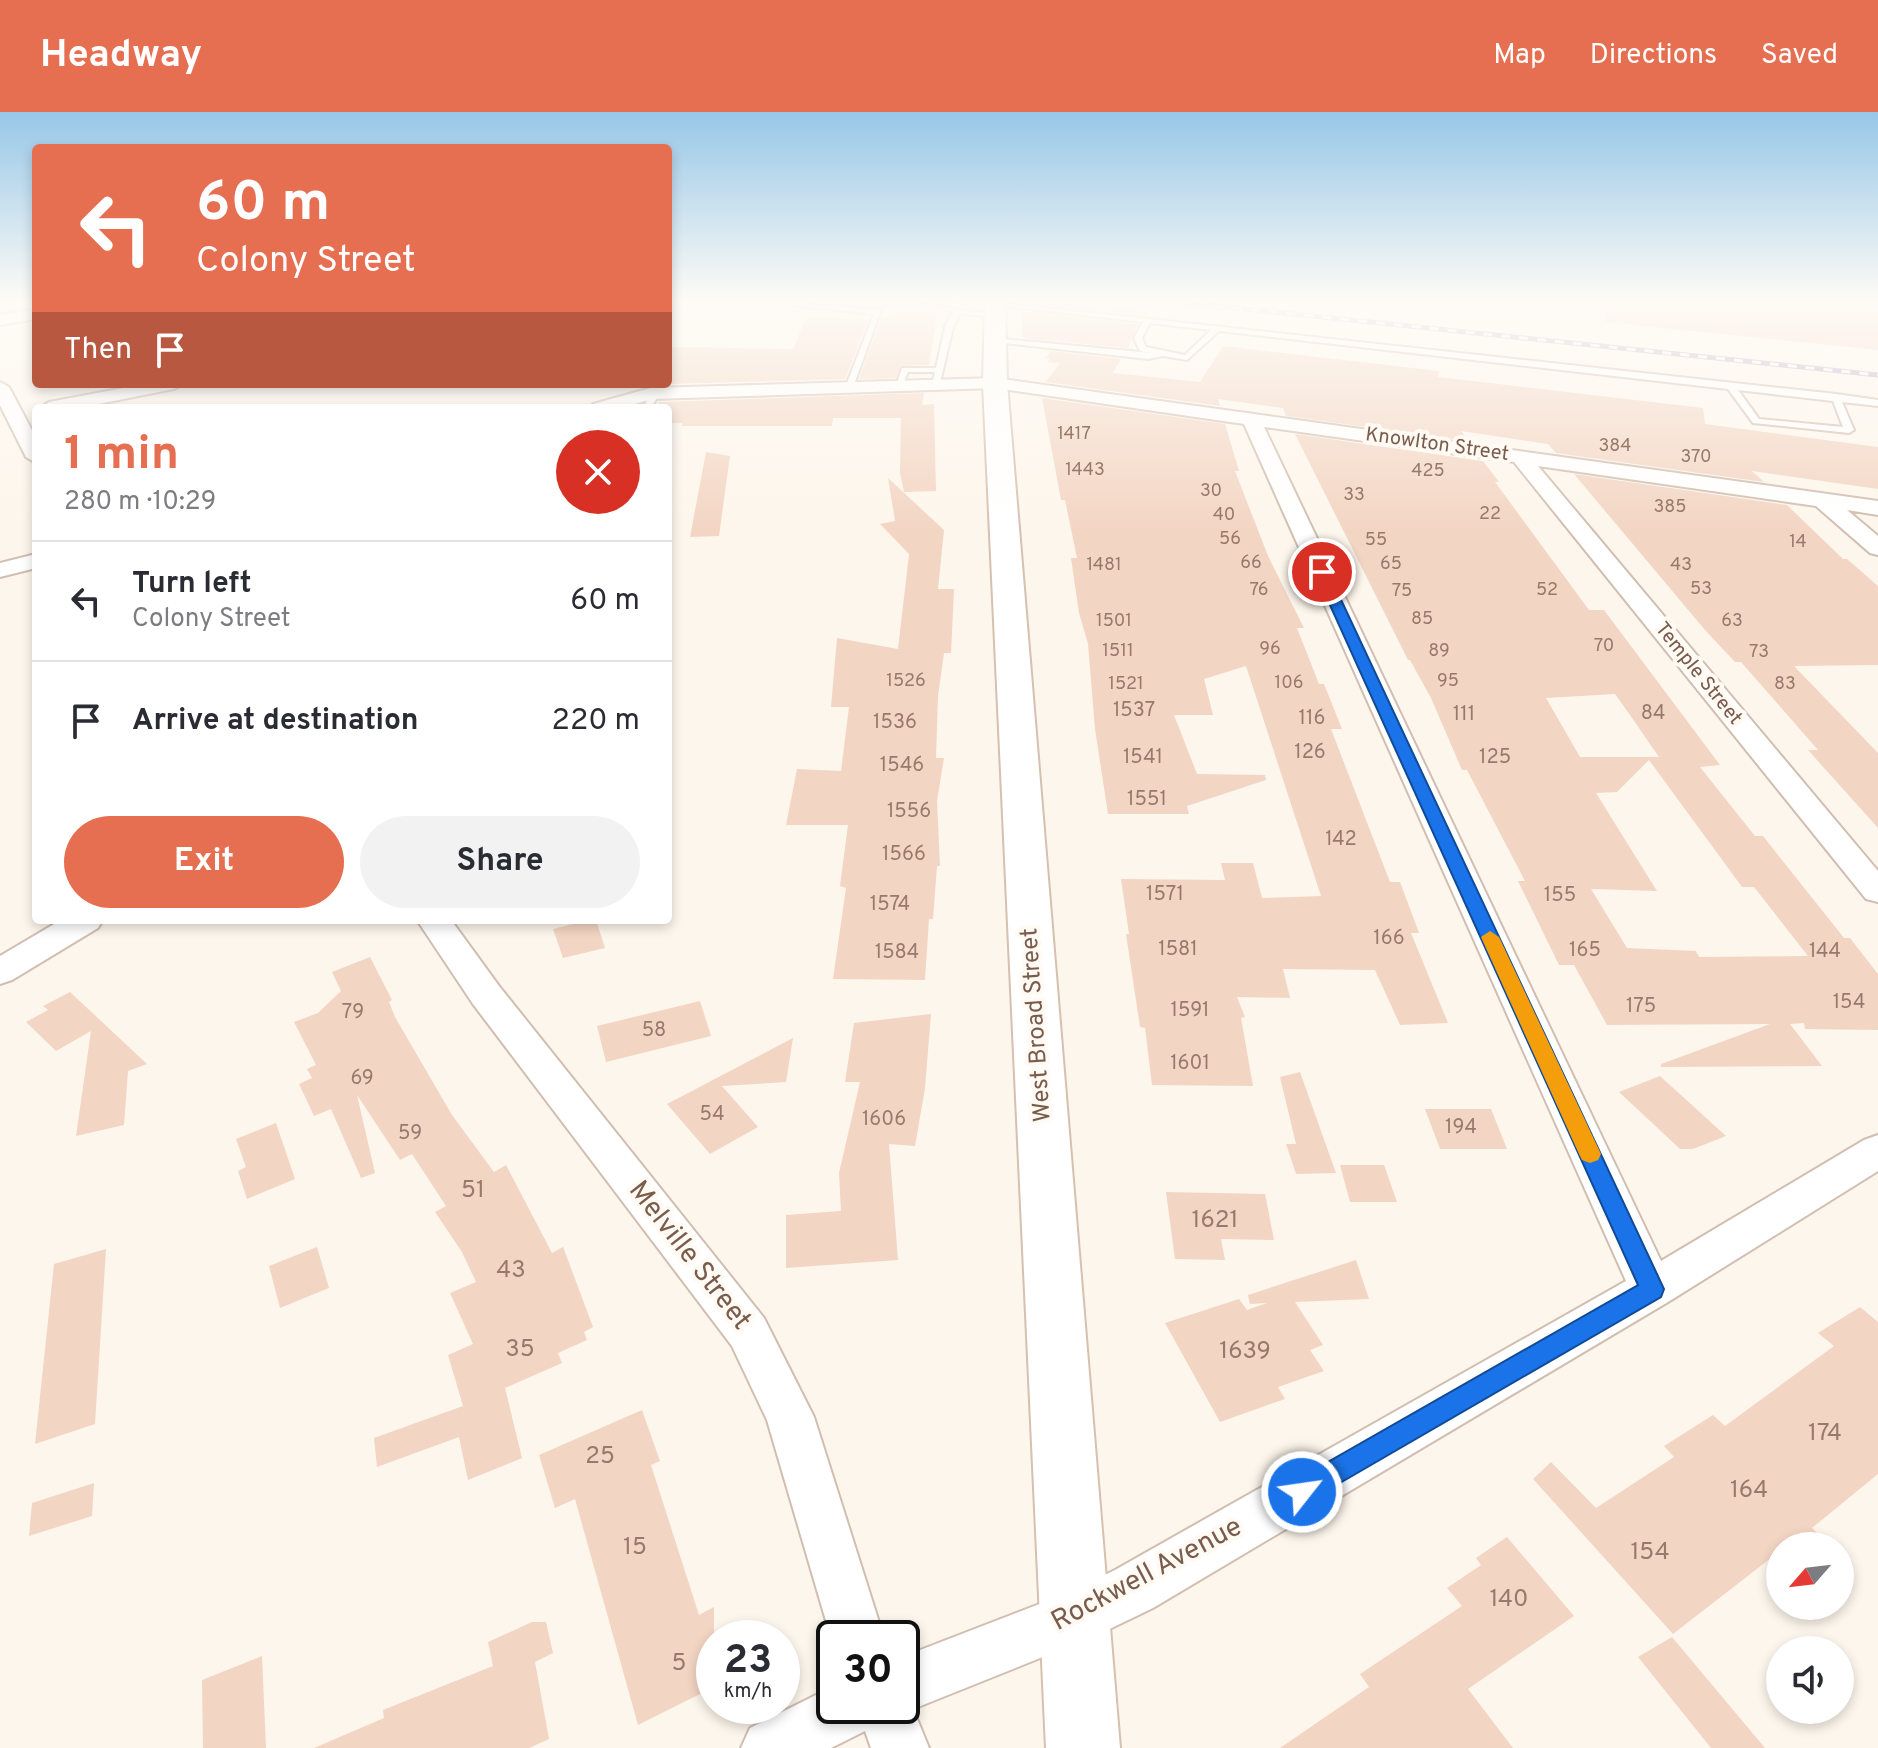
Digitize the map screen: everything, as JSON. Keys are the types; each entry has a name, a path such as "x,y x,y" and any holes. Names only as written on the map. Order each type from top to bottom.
{"main road":[{"name":"West Broad Street","path":"996,378 1083,1748"}],"street":[{"name":"Knowlton Street","path":"610,404 626,398 651,401 898,387 936,378"},
{"name":"Knowlton Street","path":"1072,378 1251,419 1878,508"},
{"path":"0,387 32,449"},
{"path":"70,404 153,388"},
{"path":"586,392 596,404"},
{"path":"14,415 32,411"},
{"path":"1251,419 1652,1289"},
{"name":"Temple Street","path":"1519,456 1878,892"},
{"path":"1822,500 1878,548"},
{"path":"0,570 32,562"},
{"path":"0,972 79,924"},
{"name":"Melville Street","path":"437,924 486,995 748,1332 790,1417 852,1620"},
{"name":"Rockwell Avenue","path":"920,1678 1076,1617 1134,1589 1652,1289 1878,1151"},
{"path":"770,1748 819,1724"},
{"path":"890,1724 900,1748"}],"lane":[{"path":"849,388 853,378"},
{"path":"1671,378 1878,403"},
{"path":"1730,385 1756,421 1849,430 1836,397"}],"building":[{"path":"672,378 845,379 672,384"},
{"path":"1049,378 1165,378 1200,382 1202,378 1450,378 1703,408 1705,424 1878,447 1878,489 1752,471 1764,482 1556,453 1548,444 1461,431 1468,441 1286,416 1283,408 1218,399 1220,406 1046,382"},
{"path":"924,393 922,405 934,404 936,491 904,492 900,473 901,418 833,418 832,426 682,426 682,423 672,423 672,404 658,404"},
{"path":"1042,398 1225,424 1239,471 1235,471 1268,556 1304,628 1297,628 1319,684 1324,684 1342,729 1331,729 1390,882 1400,882 1419,933 1411,933 1448,1023 1400,1025 1375,970 1283,969 1290,998 1237,997 1245,1017 1241,1018 1253,1086 1152,1085 1145,1028 1140,1027 1126,934 1129,934 1121,879 1225,880 1221,863 1253,863 1262,898 1321,896 1246,666 1204,679 1213,715 1174,715 1197,774 1265,775 1266,780 1187,806 1189,814 1108,814 1095,729 1088,644 1079,613 1071,558 1077,558 1065,500 1061,500"},
{"path":"1295,434 1483,461 1589,610 1604,610 1720,765 1700,767 1755,836 1763,836 1844,938 1850,938 1878,974 1878,1030 1805,1029 1804,1023 1790,1024 1822,1066 1661,1067 1661,1064 1770,1024 1607,1025 1574,965 1559,965 1518,881 1525,881 1467,770 1462,770 1431,698 1408,660","holes":["1615,694 1630,715 1659,757 1580,757 1546,698","1649,760 1742,887 1754,887 1808,956 1699,957 1696,951 1627,948 1591,889 1657,891 1596,793 1617,792"]},
{"path":"706,452 730,456 719,536 690,537"},
{"path":"1574,474 1787,505 1843,559 1847,559 1878,586 1878,665 1794,666 1878,753 1878,828 1808,750 1818,750 1741,662 1735,662 1705,630"},
{"path":"888,478 944,530 938,589 954,589 951,653 944,653 938,696 936,758 944,758 937,801 940,866 937,866 933,919 929,919 925,980 833,979 846,888 840,886 848,825 786,825 797,769 841,771 849,707 831,707 837,638 898,649 909,554 880,524 895,521"},
{"path":"573,924 597,924 605,948 563,958 553,929"},
{"path":"370,957 392,1000 389,1002 395,1017 452,1115 494,1172 506,1165 552,1253 563,1247 593,1327 584,1332 587,1340 558,1353 562,1363 505,1388 522,1458 468,1480 459,1437 377,1467 374,1438 463,1406 448,1355 473,1344 450,1293 476,1282 462,1252 435,1212 446,1206 412,1154 400,1160 357,1095 375,1173 361,1178 331,1109 314,1116 299,1084 312,1078 307,1069 316,1065 294,1022 318,1013 341,991 332,972"},
{"path":"70,992 147,1064 128,1071 124,1125 76,1136 91,1031 56,1051 26,1022 48,1010 43,1006"},
{"path":"700,1001 711,1036 606,1062 597,1026"},
{"path":"931,1014 925,1088 915,1146 889,1144 898,1260 786,1268 786,1215 841,1211 839,1173 860,1082 845,1082 854,1023"},
{"path":"793,1038 786,1082 722,1086 758,1127 710,1154 667,1104"},
{"path":"1300,1072 1336,1173 1296,1174 1286,1144 1296,1144 1280,1077"},
{"path":"1660,1076 1726,1136 1693,1149 1680,1149 1619,1092"},
{"path":"1425,1109 1491,1109 1507,1149 1440,1149"},
{"path":"276,1123 295,1179 247,1199 238,1171 246,1167 236,1139"},
{"path":"1340,1165 1384,1165 1397,1202 1350,1202"},
{"path":"1166,1192 1265,1194 1274,1240 1221,1239 1225,1260 1175,1259"},
{"path":"317,1247 329,1288 280,1308 269,1266"},
{"path":"106,1249 95,1424 35,1444 54,1264"},
{"path":"1356,1260 1369,1299 1295,1302 1323,1345 1310,1350 1324,1371 1278,1387 1285,1399 1220,1422 1165,1323 1239,1299 1247,1310 1267,1303 1250,1304 1248,1295"},
{"path":"1860,1307 1878,1322 1878,1474 1812,1528 1816,1532 1766,1532 1766,1562 1673,1634 1533,1479 1551,1462 1596,1508 1674,1457 1664,1446 1713,1415 1725,1426 1834,1346 1818,1333"},
{"path":"642,1410 660,1461 651,1465 699,1615 714,1607 714,1620 696,1620 696,1696 638,1725 575,1499 555,1508 539,1455"},
{"path":"94,1483 92,1516 29,1536 32,1503"},
{"path":"1507,1537 1574,1616 1468,1689 1513,1748 1280,1748 1369,1687 1360,1674 1462,1606 1447,1588 1481,1565 1476,1558"},
{"path":"532,1622 546,1622 553,1653 535,1662 549,1739 529,1748 314,1748 384,1718 383,1710 493,1666 488,1642"},
{"path":"1672,1637 1765,1748 1711,1748 1638,1657"},
{"path":"262,1656 266,1748 203,1748 202,1680"}],"slow traffic":[{"path":"1490,937 1590,1154"}],"route":[{"path":"1302,1492 1652,1289 1322,572"}]}
